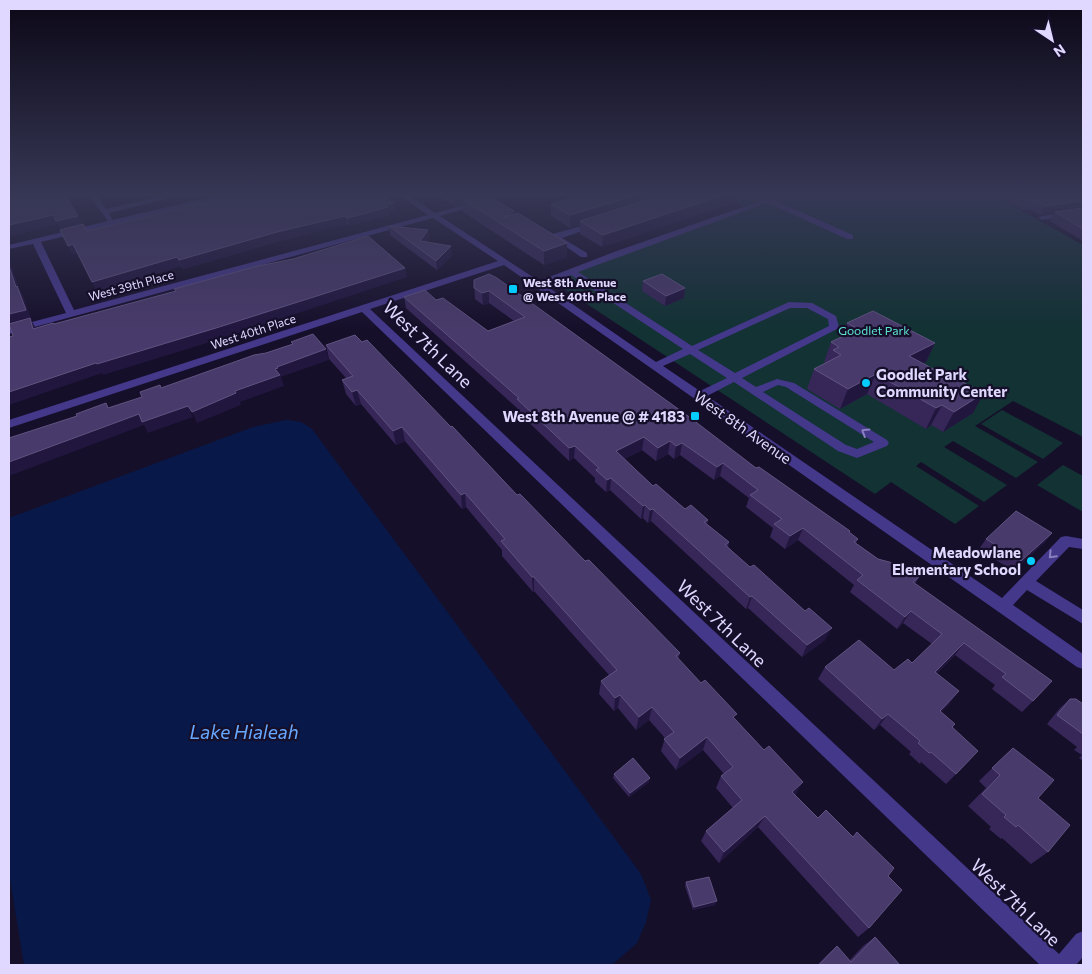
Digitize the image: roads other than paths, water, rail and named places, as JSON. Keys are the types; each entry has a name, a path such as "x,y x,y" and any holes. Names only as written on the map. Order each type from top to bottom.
{"street":[{"path":"9,247 43,239"},
{"name":"West 39th Place","path":"9,331 344,239"},
{"name":"West 8th Avenue","path":"470,239 1083,662"},
{"path":"558,239 584,255"},
{"path":"538,285 658,239"},
{"path":"36,241 71,314"},
{"name":"West 40th Place","path":"9,424 505,262"},
{"path":"573,273 842,448 857,454 883,443 790,385 777,382 756,391"},
{"path":"655,366 788,305 809,305 833,318 834,327 699,396"},
{"name":"West 7th Lane","path":"363,308 1055,965"},
{"path":"1003,606 1066,541 1083,544"},
{"path":"1026,582 1083,618"},
{"path":"1063,965 1083,940"}],"water":[{"name":"Lake Hialeah","path":"286,420 301,422 312,429 641,874 651,900 646,922 637,943 612,965 24,965 9,873 9,518 253,427"}],"place":[{"name":"West 8th Avenue @ West 40th Place","path":"513,289"},
{"name":"Goodlet Park Community Center","path":"866,383"},
{"name":"West 8th Avenue @ # 4183","path":"695,416"},
{"name":"Meadowlane Elementary School","path":"1031,561"}],"park label":[{"name":"Goodlet Park","path":"874,330"}]}
